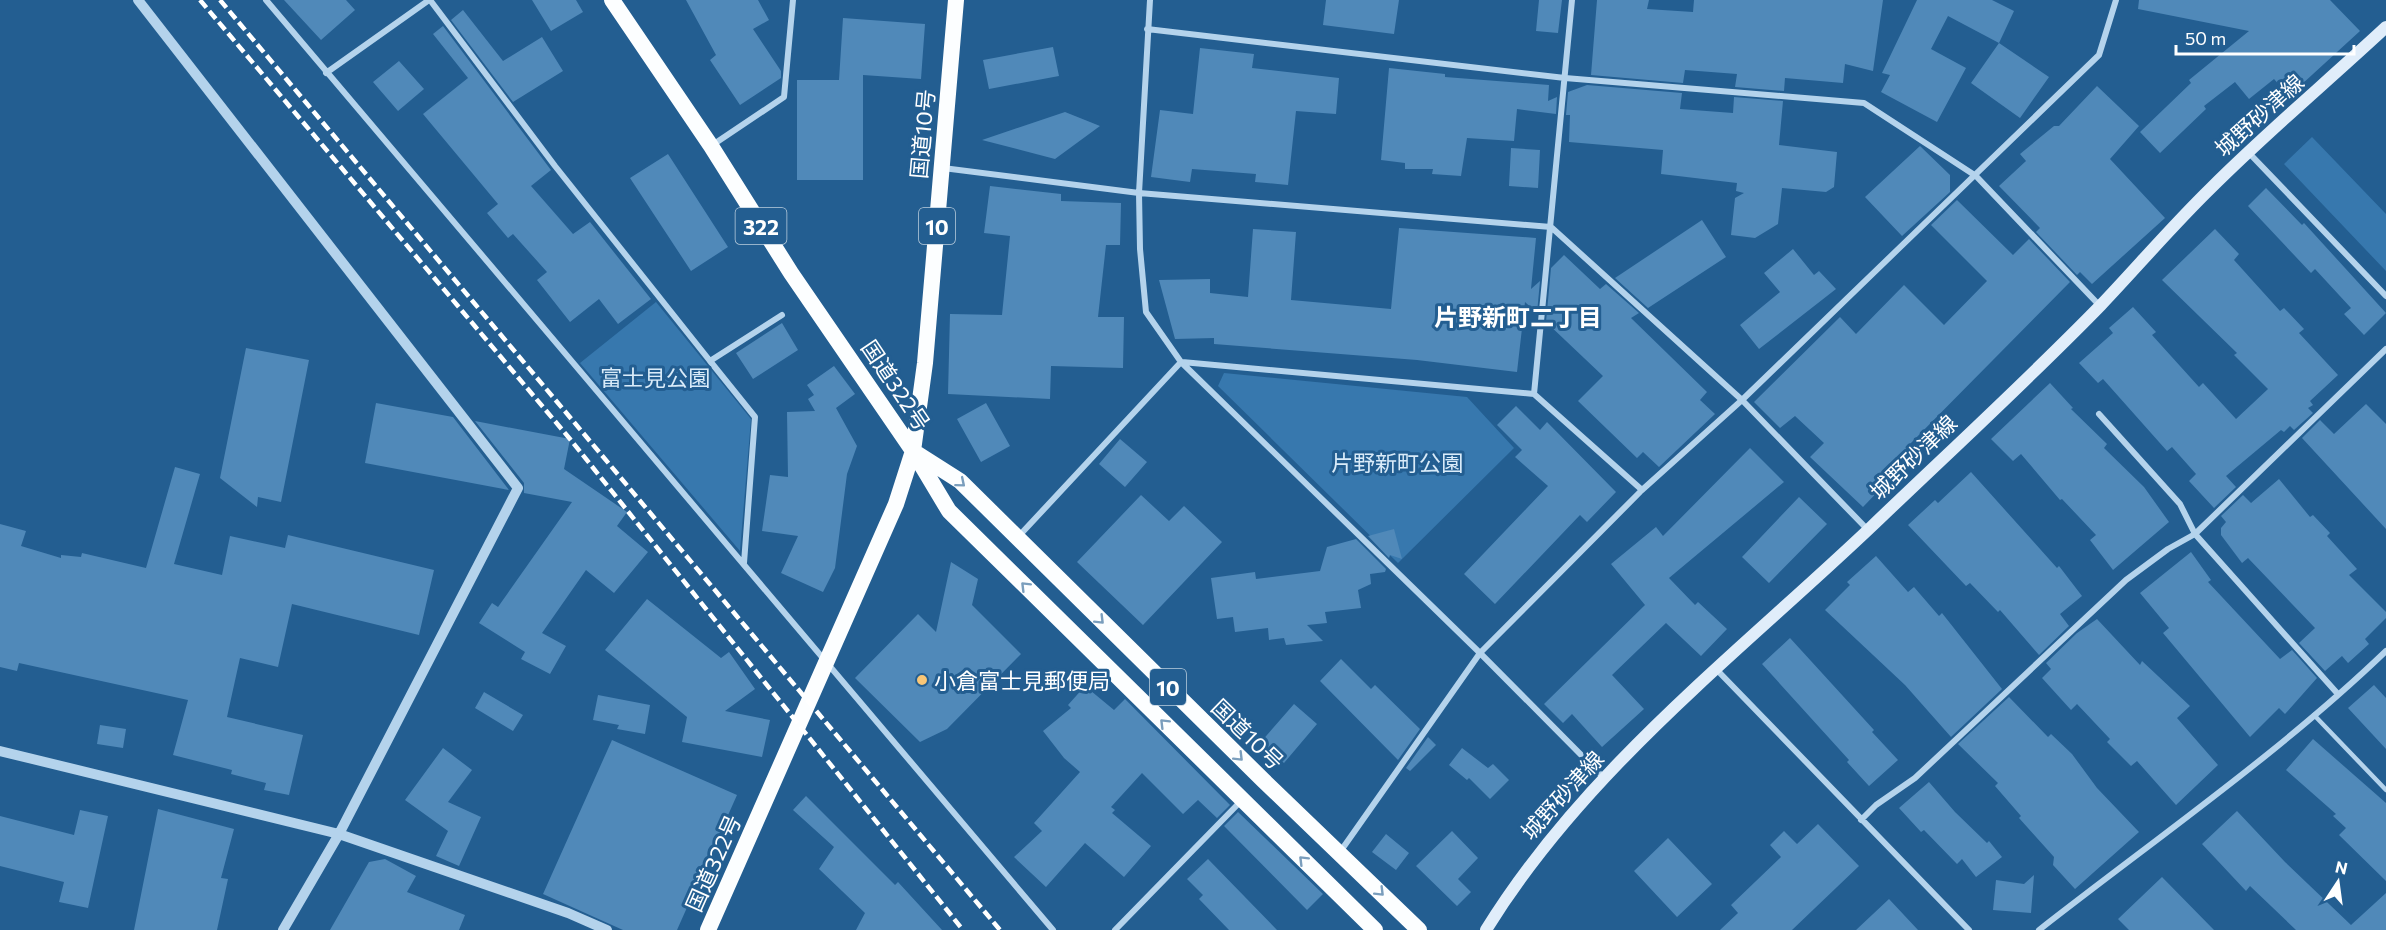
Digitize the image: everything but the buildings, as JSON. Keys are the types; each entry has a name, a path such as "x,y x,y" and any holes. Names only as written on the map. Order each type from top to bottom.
{"highway":[{"name":"国道322号","path":"612,0 711,146 791,273 913,451 896,504 708,930"},
{"name":"国道10号","path":"956,0 925,363 913,451 960,481 1263,780 1419,930"},
{"name":"10","path":"913,451 949,511 1375,930"}],"main road":[{"name":"城野砂津線","path":"1486,930 1530,863 1574,808 1716,669 1868,530 2100,306 2210,189 2386,27"}],"street":[{"path":"138,0 518,488 339,834 283,930"},
{"path":"266,0 827,660 1053,930"},
{"path":"326,73 430,0 555,166 755,417 744,563"},
{"path":"711,146 784,97 794,0"},
{"path":"1150,0 1139,193 1146,312 1182,362 1480,653 1604,778"},
{"path":"1534,394 1572,0"},
{"path":"1340,852 1480,653 1642,490 1742,400 2099,55 2116,0"},
{"path":"1147,29 1565,78 1864,103 1976,176 2100,306"},
{"path":"2249,153 2386,296"},
{"path":"942,168 1139,193 1551,227 1742,400 1868,530"},
{"path":"710,361 782,315"},
{"path":"1862,820 1876,806 1915,778 2126,580 2168,549 2194,534 2386,349"},
{"path":"1182,362 1534,394 1642,490"},
{"path":"1017,538 1182,362"},
{"path":"2099,414 2180,504 2194,534 2337,693"},
{"path":"2039,930 2314,715 2386,651"},
{"path":"1716,669 1969,930"},
{"path":"0,751 339,834 568,913 607,930"},
{"path":"1115,930 1242,800"}],"lane":[{"path":"2314,715 2386,790"}],"green space":[{"path":"2312,137 2386,214 2386,271 2284,164"},
{"name":"富士見公園","path":"656,302 751,419 740,551 580,363"},
{"name":"片野新町公園","path":"1224,373 1467,397 1514,448 1398,563 1218,386"}],"railway":[{"path":"200,0 570,439 963,930"},
{"path":"220,0 1000,930"}],"place":[{"name":"小倉富士見郵便局","path":"922,680"}],"district":[{"name":"片野新町二丁目","path":"1518,316"}]}
